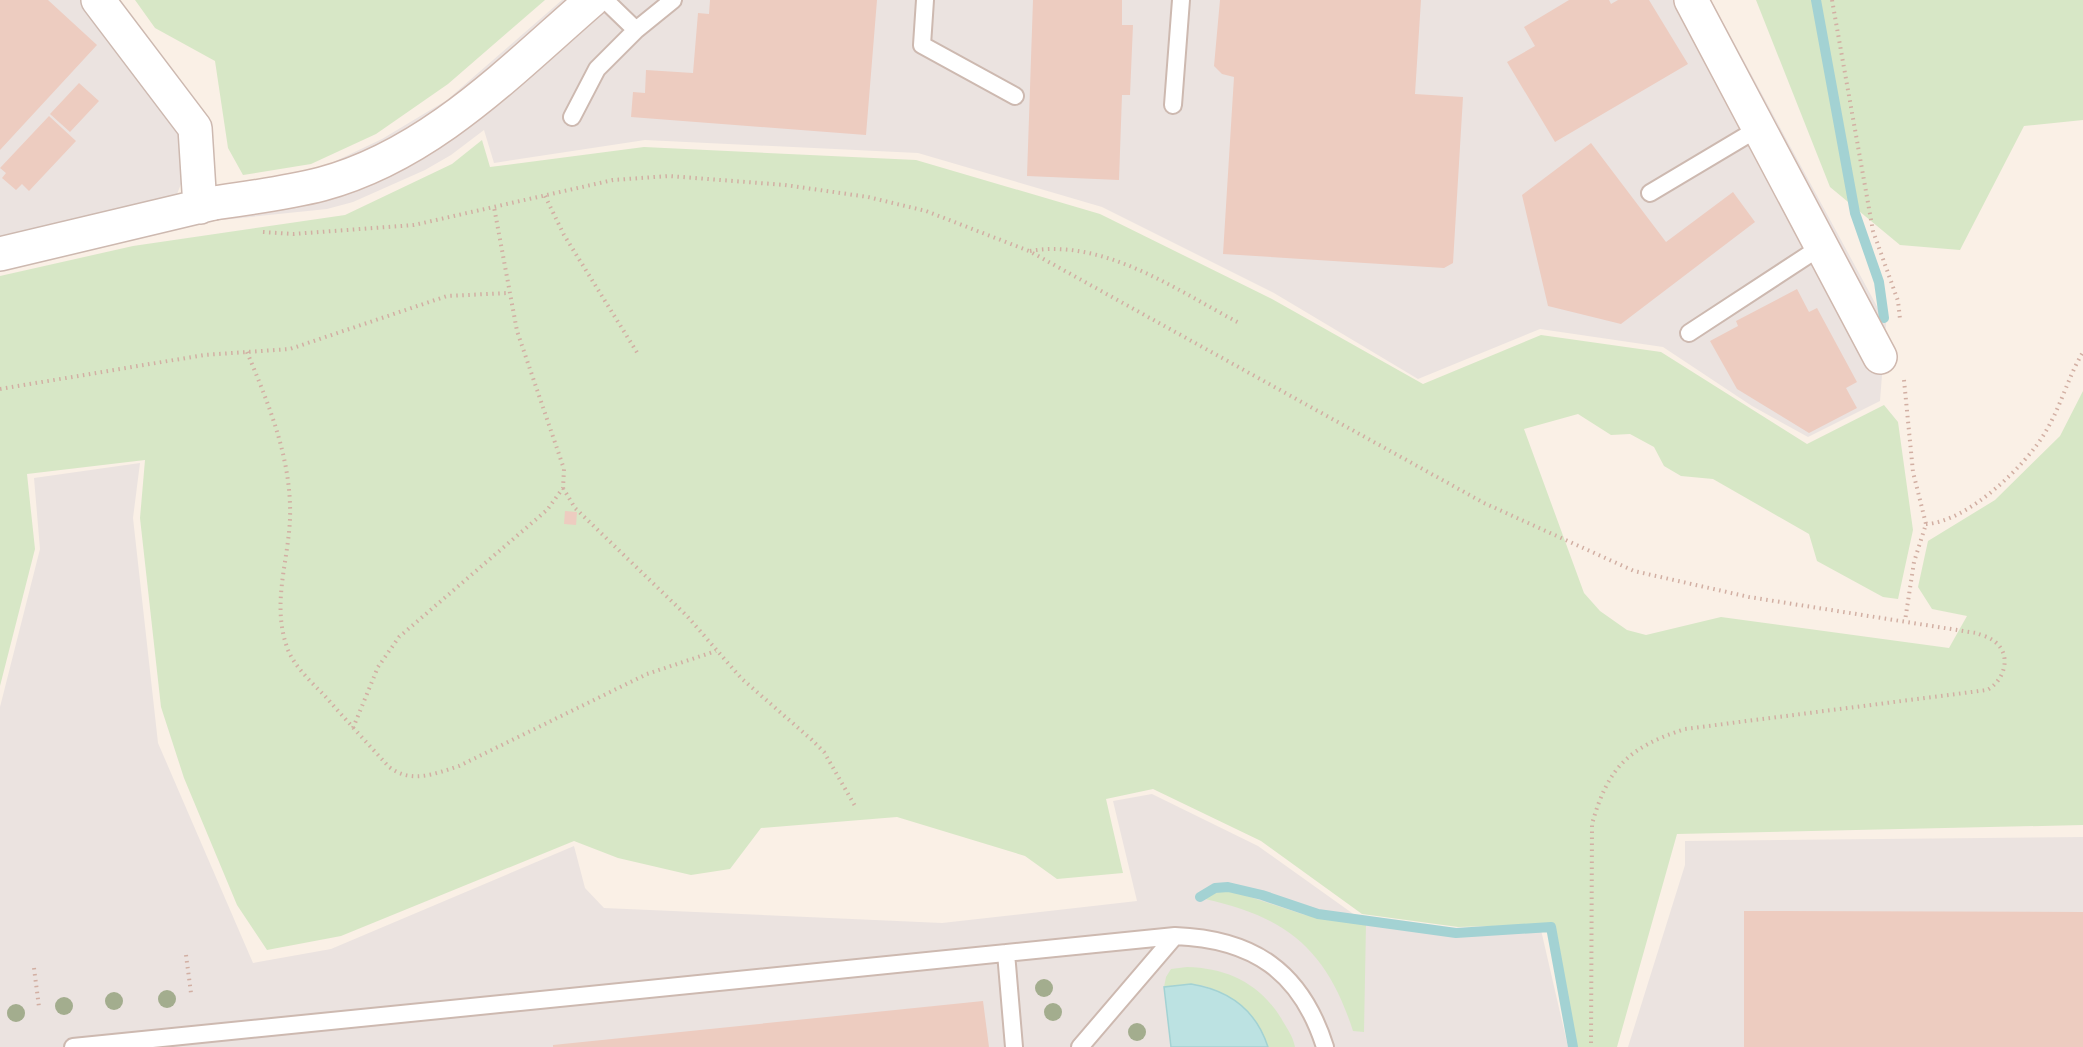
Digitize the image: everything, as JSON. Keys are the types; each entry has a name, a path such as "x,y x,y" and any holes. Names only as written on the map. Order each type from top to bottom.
{"street":[{"path":"98,0 195,128 207,205"},
{"path":"0,254 207,205 324,184 375,165 418,143 461,112 591,0"},
{"path":"1691,0 1881,357"}],"lane":[{"path":"605,0 636,30"},
{"path":"572,117 597,69 636,30 673,0"},
{"path":"926,0 922,45 1014,96"},
{"path":"1173,105 1181,0"},
{"path":"1650,193 1759,128"},
{"path":"1689,333 1822,246"},
{"path":"1080,1047 1175,936"},
{"path":"73,1047 1175,936 1209,938 1245,950 1273,966 1304,999 1316,1021 1325,1047"},
{"path":"1006,954 1014,1047"}],"path":[{"path":"207,205 229,224 263,232 293,234 414,225 614,180 669,176 784,185 868,197 926,211 1029,251 1484,503 1634,571 1696,587 1976,633 1995,641 2003,652 2003,673 1998,684 1987,690 1685,729 1651,742 1635,752 1612,773 1600,794 1592,824 1591,1047"},
{"path":"545,196 564,235 638,354"},
{"path":"494,207 508,293 531,376 561,454 563,488 575,508 687,616 716,651 824,752 855,806"},
{"path":"1029,251 1056,247 1124,264 1240,324"},
{"path":"0,389 192,357 290,349 447,296 508,293"},
{"path":"247,352 272,414 286,469 290,520 280,586 284,637 289,653 353,728 399,774 412,777 430,776 459,766 647,674 716,651"},
{"path":"1926,524 1938,523 1964,512 1992,492 2022,460 2046,432 2083,352"},
{"path":"353,728 378,667 399,637 547,510 563,488"},
{"path":"186,955 191,993"},
{"path":"34,968 39,1007"}],"shaded area":[{"path":"0,0 89,0 184,124 187,168 176,197 319,169 382,139 447,100 562,0 1711,0 1886,323 1880,401 1808,437 1752,406 1663,347 1540,329 1418,379 1274,293 1102,207 918,153 645,140 494,163 484,130 451,155 425,170 353,202 327,209 173,225 0,268"},
{"path":"140,463 133,518 158,743 253,963 331,949 574,846 585,888 604,908 942,923 1137,901 1113,801 1152,794 1258,846 1366,923 1457,935 1541,930 1568,1047 0,1047 0,707 40,549 34,478"},
{"path":"2083,837 2083,1047 1628,1047 1685,865 1685,841"}],"green space":[{"path":"135,0 545,0 448,84 376,134 311,164 243,175 228,148 215,61 155,28"},
{"path":"1756,0 2083,0 2083,120 2024,126 1960,250 1900,245 1830,187"},
{"path":"482,140 490,167 644,147 916,160 1100,214 1272,299 1423,384 1541,335 1661,352 1807,444 1884,405 1898,422 1913,530 1898,599 1883,597 1817,561 1809,534 1713,479 1681,476 1664,466 1654,447 1630,434 1611,435 1578,414 1524,429 1584,593 1600,611 1627,630 1646,635 1721,617 1949,648 1967,616 1932,609 1918,587 1928,541 1995,500 2060,436 2083,391 2083,825 1677,834 1617,1047 1577,1047 1555,924 1458,927 1362,914 1261,841 1153,789 1106,799 1123,873 1057,879 1025,856 897,817 761,828 730,869 691,875 618,858 574,841 341,936 267,950 237,905 184,778 161,707 140,518 145,460 27,474 35,549 0,686 0,276 133,246 345,215 452,164"},
{"path":"1229,890 1305,915 1366,923 1364,1032 1353,1031 1343,1003 1330,979 1316,958 1300,941 1281,927 1259,916 1205,899 1206,895"},
{"path":"1187,967 1229,974 1263,995 1281,1018 1295,1047 1268,1047 1261,1033 1251,1022 1217,991 1190,984 1164,987 1171,969"}],"water":[{"path":"1191,984 1217,991 1239,1004 1256,1022 1268,1047 1171,1047 1164,987"}],"building":[{"path":"0,0 48,0 97,45 0,150"},
{"path":"710,0 877,0 866,135 631,117 633,92 645,93 646,70 693,73 698,13 709,14"},
{"path":"1033,0 1122,0 1122,25 1133,25 1130,95 1122,95 1119,180 1027,176"},
{"path":"1220,0 1421,0 1415,94 1463,97 1453,263 1444,268 1223,254 1234,77 1222,74 1214,66"},
{"path":"1569,0 1609,0 1611,4 1618,0 1649,0 1688,64 1555,142 1507,62 1535,46 1524,27"},
{"path":"79,83 99,101 70,132 50,114"},
{"path":"49,116 76,141 29,191 22,184 16,190 2,178 6,173 0,168"},
{"path":"1591,143 1666,242 1733,192 1755,222 1621,324 1548,306 1522,195"},
{"path":"1797,289 1809,312 1817,308 1857,382 1846,388 1857,408 1809,433 1737,389 1710,341 1738,326 1736,321"},
{"path":"565,511 577,512 576,525 564,524"},
{"path":"1744,911 2083,912 2083,1047 1744,1047"},
{"path":"983,1001 989,1047 553,1047 553,1045"}],"waterway":[{"path":"1816,0 1855,213 1879,282 1884,318"},
{"path":"1200,897 1215,888 1228,887 1262,895 1318,914 1456,933 1551,927 1573,1047"}]}
